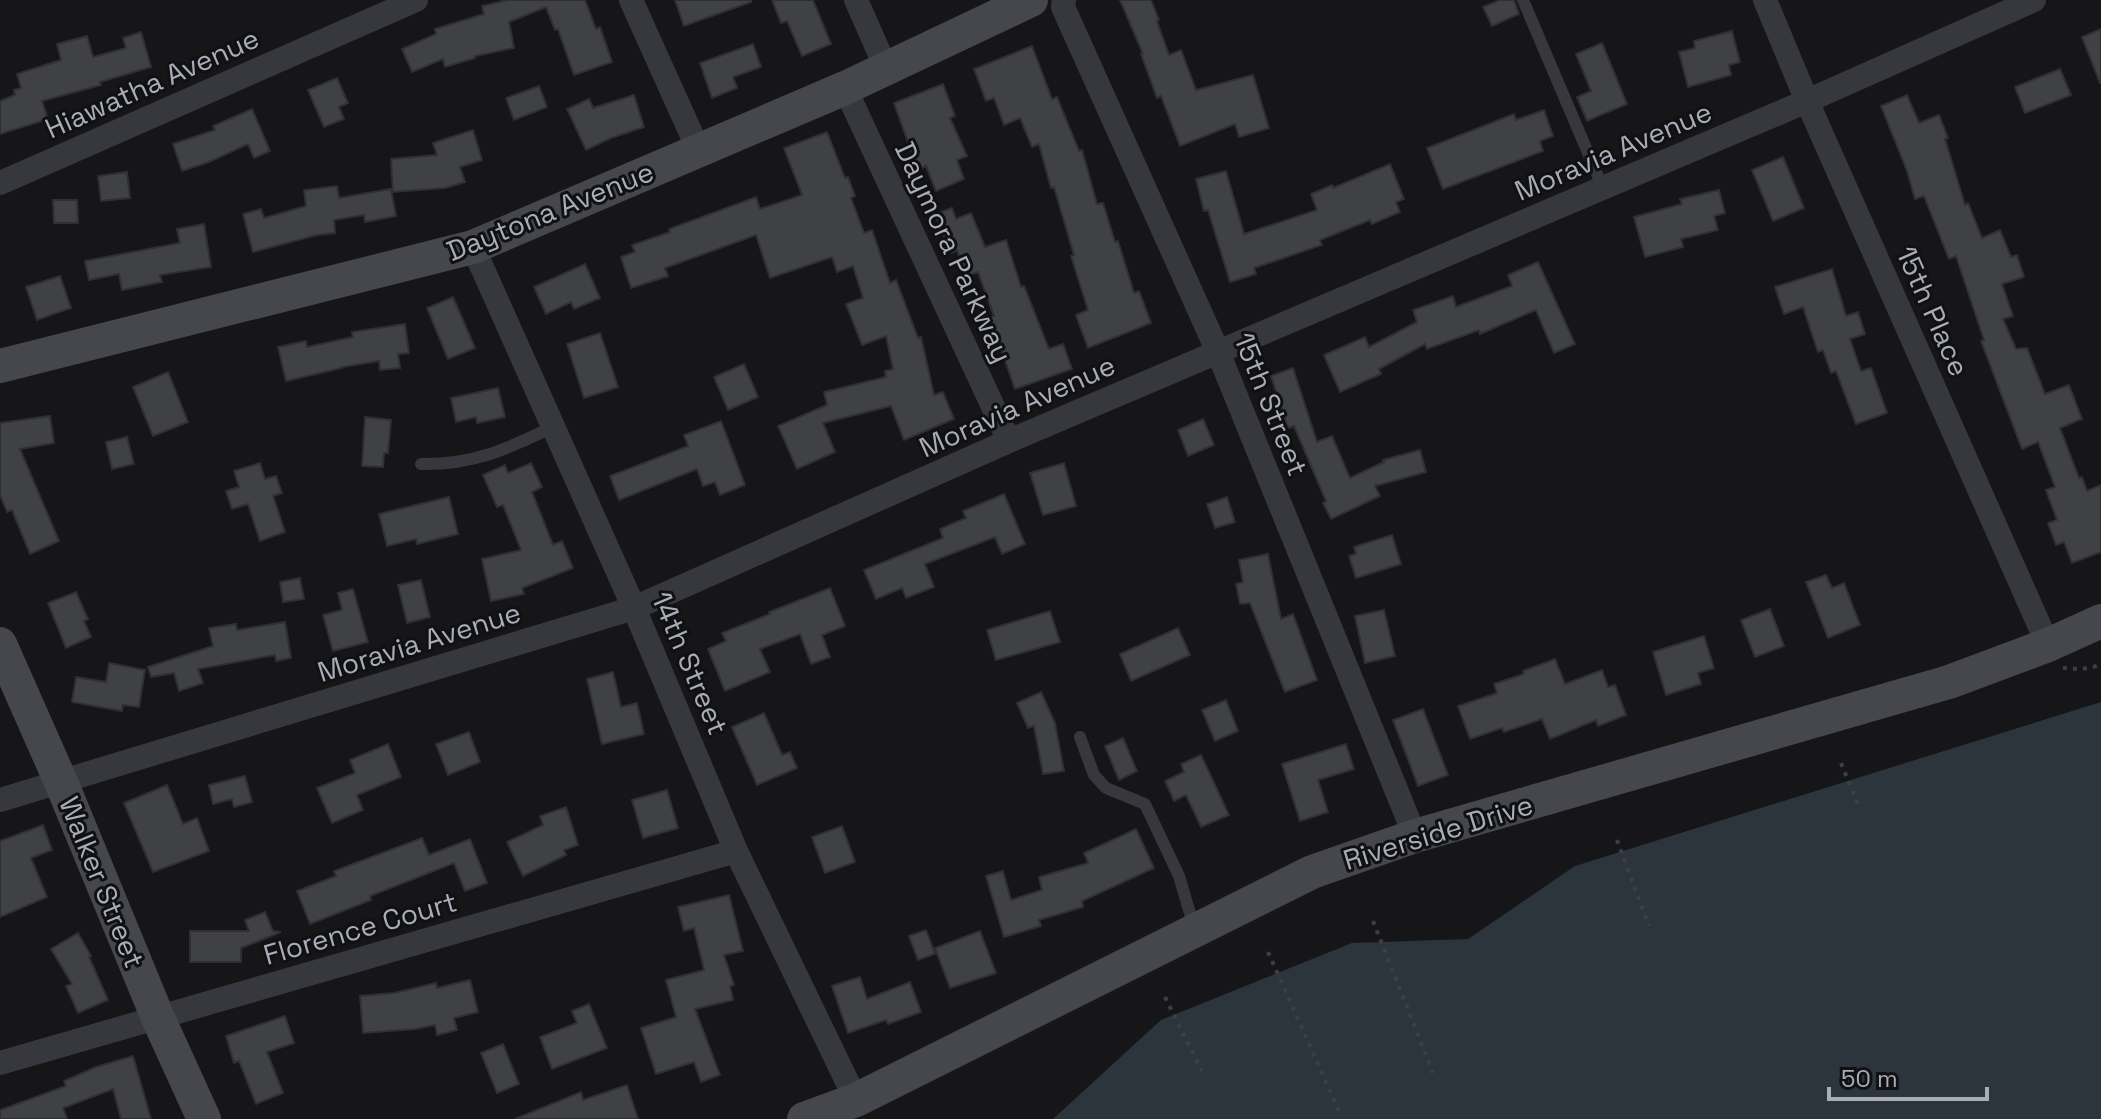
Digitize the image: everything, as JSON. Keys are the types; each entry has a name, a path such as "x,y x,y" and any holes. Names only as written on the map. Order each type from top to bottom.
{"street":[{"name":"Hiawatha Avenue","path":"0,183 416,0"},
{"path":"631,0 699,151"},
{"path":"856,0 886,68"},
{"name":"Daytona Avenue","path":"0,366 473,247 845,88 1031,0"},
{"name":"15th Street","path":"1064,0 1063,7 1218,352 1415,836"},
{"name":"15th Place","path":"1765,0 2054,656"},
{"name":"Moravia Avenue","path":"0,800 634,608 1009,441 1807,101 2034,0"},
{"name":"Daymora Parkway","path":"845,88 1009,441"},
{"name":"14th Street","path":"473,247 634,608 736,851 856,1100"},
{"name":"Riverside Drive","path":"804,1119 856,1100 1312,872 1415,836 1949,682 2054,656 2101,621"},
{"name":"Walker Street","path":"0,644 61,782 158,1018 204,1119"},
{"name":"Florence Court","path":"0,1063 736,851"}],"lane":[{"path":"1523,0 1603,188"},
{"path":"421,464 447,465 482,458 553,427"},
{"path":"1080,737 1094,775 1100,782 1106,788 1145,804 1179,876 1195,930"}],"path":[{"path":"2054,656 2074,669 2101,664"},
{"path":"1841,763 1860,809"},
{"path":"1617,840 1649,926"},
{"path":"1373,921 1433,1073"},
{"path":"1268,952 1341,1116"},
{"path":"1165,997 1202,1071"}],"shaded area":[{"path":"2101,702 2101,1119 1053,1119 1161,1020 1352,943 1468,939 1575,866"}],"building":[{"path":"508,0 585,0 596,29 600,27 612,62 574,75 558,29 555,30 546,7 509,22 514,48 475,56 445,67 443,59 412,72 402,49 436,34 435,29 484,14 482,6"},
{"path":"675,0 751,0 751,2 684,26"},
{"path":"772,0 813,0 831,44 802,56 787,21 781,23"},
{"path":"1120,0 1151,0 1169,55 1181,50 1196,90 1253,75 1269,128 1239,137 1235,124 1180,146 1161,96 1157,98 1143,54"},
{"path":"1500,0 1514,0 1519,14 1492,26 1483,7"},
{"path":"2101,29 2101,83 2100,83 2082,37"},
{"path":"1732,31 1740,62 1729,65 1731,75 1688,87 1679,52 1695,48 1694,41"},
{"path":"141,32 151,67 42,101 48,119 0,134 0,101 15,95 14,90 21,88 17,74 61,60 57,44 87,36 93,57 126,48 123,38"},
{"path":"1602,43 1627,104 1587,121 1577,97 1591,91 1576,54"},
{"path":"753,44 761,67 733,77 737,88 712,98 700,63"},
{"path":"1032,46 1052,99 1057,97 1079,151 1082,150 1097,204 1103,203 1134,293 1139,291 1151,323 1088,348 1076,315 1088,310 1039,144 1032,147 1020,118 1004,125 994,98 986,101 974,69"},
{"path":"2060,69 2071,95 2025,113 2015,87"},
{"path":"337,78 348,103 339,107 344,119 324,127 308,90"},
{"path":"943,84 955,116 950,118 967,156 957,160 964,179 936,191 926,166 918,170 894,103"},
{"path":"539,86 547,107 514,120 506,98"},
{"path":"634,95 644,127 586,150 567,109 589,99 593,108"},
{"path":"1907,95 1919,123 1939,115 1965,205 1968,203 1982,238 2000,230 2011,257 2017,255 2024,277 2002,284 2013,316 2003,319 2016,349 2027,348 2045,394 2069,385 2082,419 2060,428 2087,491 2101,485 2101,552 2072,563 2064,542 2056,545 2048,523 2057,520 2046,490 2055,487 2038,442 2022,449 1981,341 1984,340 1956,256 1949,259 1924,196 1915,199 1881,106"},
{"path":"252,109 270,151 254,158 248,144 182,171 173,144 215,130 213,126"},
{"path":"1544,110 1553,136 1540,141 1543,151 1443,189 1427,148 1514,114 1516,120"},
{"path":"473,130 482,160 460,167 465,182 445,188 393,192 391,159 437,155 433,143"},
{"path":"827,132 855,196 851,198 864,233 872,230 890,283 896,280 918,338 921,337 934,395 943,392 954,419 904,440 891,406 823,423 835,452 797,469 778,426 827,405 824,392 886,377 885,371 893,369 886,336 862,345 846,304 863,298 853,266 837,272 832,257 770,278 756,235 665,268 668,276 631,288 621,257 635,252 632,245 756,197 760,209 802,195 784,148"},
{"path":"1783,157 1804,208 1773,221 1752,170"},
{"path":"1390,164 1404,199 1396,202 1400,212 1320,240 1322,245 1254,268 1256,274 1230,282 1208,210 1204,211 1196,179 1226,171 1244,234 1317,210 1311,194"},
{"path":"127,172 130,198 101,201 98,176"},
{"path":"337,186 339,198 391,189 396,216 365,222 364,215 334,220 335,233 253,252 243,214 261,209 264,218 306,206 304,190"},
{"path":"1719,190 1725,213 1714,216 1718,230 1681,239 1683,247 1645,257 1634,217 1682,204 1680,199"},
{"path":"53,200 77,200 78,223 54,223"},
{"path":"952,208 956,219 971,213 985,247 1006,240 1021,287 1024,286 1049,349 1063,344 1072,369 1015,389 997,338 993,339 985,319 994,316 978,272 966,276 957,250 951,253 935,214"},
{"path":"204,224 211,267 160,275 162,282 122,290 119,274 89,280 85,261 180,243 177,229"},
{"path":"1538,262 1575,344 1554,353 1536,310 1480,334 1479,330 1427,349 1425,344 1379,369 1381,374 1340,392 1324,355 1365,337 1369,347 1417,322 1413,310 1453,296 1456,307 1512,286 1508,275"},
{"path":"585,264 600,298 574,309 571,302 546,314 534,287"},
{"path":"1832,269 1846,316 1858,312 1865,334 1850,339 1861,371 1871,368 1887,413 1856,424 1836,371 1831,373 1823,350 1818,352 1803,307 1784,314 1775,287"},
{"path":"60,276 71,308 37,320 26,287"},
{"path":"453,297 475,348 448,359 427,308"},
{"path":"405,324 409,353 398,354 400,368 380,370 379,361 286,381 278,347 306,341 307,347 353,337 352,332"},
{"path":"600,333 618,387 584,398 567,344"},
{"path":"744,364 758,397 728,410 714,377"},
{"path":"1293,368 1317,442 1332,436 1350,478 1383,460 1420,450 1426,472 1375,486 1380,496 1331,519 1294,426 1288,428 1271,376"},
{"path":"168,372 188,422 153,436 133,387"},
{"path":"498,388 505,417 477,423 476,417 456,422 451,398"},
{"path":"50,416 54,443 20,449 59,541 30,554 12,510 7,512 0,495 0,423"},
{"path":"365,417 391,420 388,453 384,453 383,467 362,466"},
{"path":"1203,419 1214,445 1188,456 1178,430"},
{"path":"721,421 745,485 720,495 715,482 703,486 697,469 619,500 610,476 688,446 684,435"},
{"path":"127,437 134,464 112,469 106,442"},
{"path":"260,463 265,479 276,476 282,493 273,496 285,532 260,541 248,504 232,509 226,491 239,487 234,471"},
{"path":"531,463 542,487 532,492 553,545 562,541 573,568 522,588 524,594 491,601 482,559 521,550 503,505 497,507 483,475 505,465 508,473"},
{"path":"1064,463 1076,506 1043,515 1030,473"},
{"path":"1004,494 1025,544 1002,554 995,537 925,564 934,587 906,598 902,588 876,599 864,570 943,538 940,529 966,518 963,511"},
{"path":"449,497 458,534 417,544 416,539 387,546 379,514"},
{"path":"1227,497 1235,522 1215,528 1207,504"},
{"path":"1392,535 1401,564 1356,578 1349,556 1356,554 1354,547"},
{"path":"1268,554 1281,619 1293,614 1317,680 1285,692 1250,603 1240,604 1236,584 1243,582 1239,560"},
{"path":"1826,575 1832,588 1844,583 1860,625 1828,638 1806,582"},
{"path":"300,578 304,599 283,602 280,582"},
{"path":"421,580 430,617 407,623 398,585"},
{"path":"830,588 845,626 822,635 830,657 811,664 800,634 760,649 770,672 725,691 708,649 726,641 722,633"},
{"path":"353,589 368,642 333,651 323,615 342,610 338,593"},
{"path":"76,592 88,619 84,621 91,637 66,648 48,603"},
{"path":"1770,609 1784,646 1755,657 1741,620"},
{"path":"1384,610 1395,656 1365,663 1355,616"},
{"path":"1050,611 1060,642 996,660 987,630"},
{"path":"285,622 291,658 276,661 275,655 198,669 203,683 179,691 174,673 151,677 148,667 213,646 209,628 236,624 237,630"},
{"path":"1178,628 1190,655 1131,681 1120,654"},
{"path":"1704,636 1714,668 1698,673 1701,684 1666,695 1653,652"},
{"path":"1555,659 1565,684 1602,670 1608,687 1615,685 1626,715 1598,726 1596,720 1550,739 1542,719 1470,739 1458,706 1497,693 1494,684"},
{"path":"109,663 145,670 139,707 123,705 122,711 72,702 76,677 106,682"},
{"path":"613,672 621,707 637,703 644,734 602,744 587,679"},
{"path":"1041,692 1055,723 1064,771 1043,774 1034,726 1028,728 1017,703"},
{"path":"1226,700 1238,731 1215,741 1202,710"},
{"path":"1423,709 1448,775 1418,786 1393,720"},
{"path":"764,713 782,755 790,752 797,768 757,785 732,727"},
{"path":"469,732 480,762 448,775 436,744"},
{"path":"1123,738 1137,771 1119,780 1105,746"},
{"path":"388,744 401,777 357,795 363,810 332,823 317,788 355,773 350,760"},
{"path":"1346,744 1354,769 1318,780 1328,812 1300,821 1282,764"},
{"path":"1201,755 1229,815 1201,827 1186,795 1174,801 1165,781 1184,772 1181,764"},
{"path":"245,776 252,802 234,807 232,799 213,804 209,785"},
{"path":"167,785 183,824 197,818 209,851 153,872 124,803"},
{"path":"667,790 678,828 643,838 632,800"},
{"path":"566,807 578,845 564,850 566,855 523,876 507,842 543,825 540,816"},
{"path":"43,825 52,850 31,858 47,897 0,917 0,841"},
{"path":"842,826 855,862 825,873 812,837"},
{"path":"1136,829 1154,868 1082,901 1083,907 1039,920 1041,926 1004,937 986,876 1003,871 1011,900 1042,890 1039,877 1088,863 1084,853"},
{"path":"422,838 429,855 470,839 487,883 465,891 454,863 310,924 297,891 336,876 334,871"},
{"path":"729,895 743,951 724,955 734,985 730,986 733,1000 695,1009 720,1075 701,1082 694,1062 656,1074 641,1028 676,1017 666,980 704,970 694,928 684,931 678,907"},
{"path":"265,912 273,931 281,932 241,948 241,962 190,962 190,931 249,931 245,920"},
{"path":"926,930 935,954 918,960 909,936"},
{"path":"980,931 996,973 950,988 935,948"},
{"path":"78,933 91,956 108,1000 78,1013 66,986 72,984 51,949"},
{"path":"860,977 867,999 910,982 921,1012 888,1024 886,1020 848,1033 832,986"},
{"path":"470,980 478,1012 454,1018 457,1030 437,1035 435,1025 363,1033 360,996 394,993 436,983 437,988"},
{"path":"589,1004 607,1048 552,1069 540,1037 577,1023 572,1011"},
{"path":"285,1016 294,1043 267,1052 283,1093 256,1104 239,1061 234,1063 226,1036"},
{"path":"503,1044 519,1084 497,1093 481,1053"},
{"path":"133,1056 151,1119 121,1119 113,1089 63,1108 67,1119 0,1119 0,1110 66,1086 64,1081 96,1067"},
{"path":"627,1085 638,1119 515,1119 581,1092 583,1100"}]}
